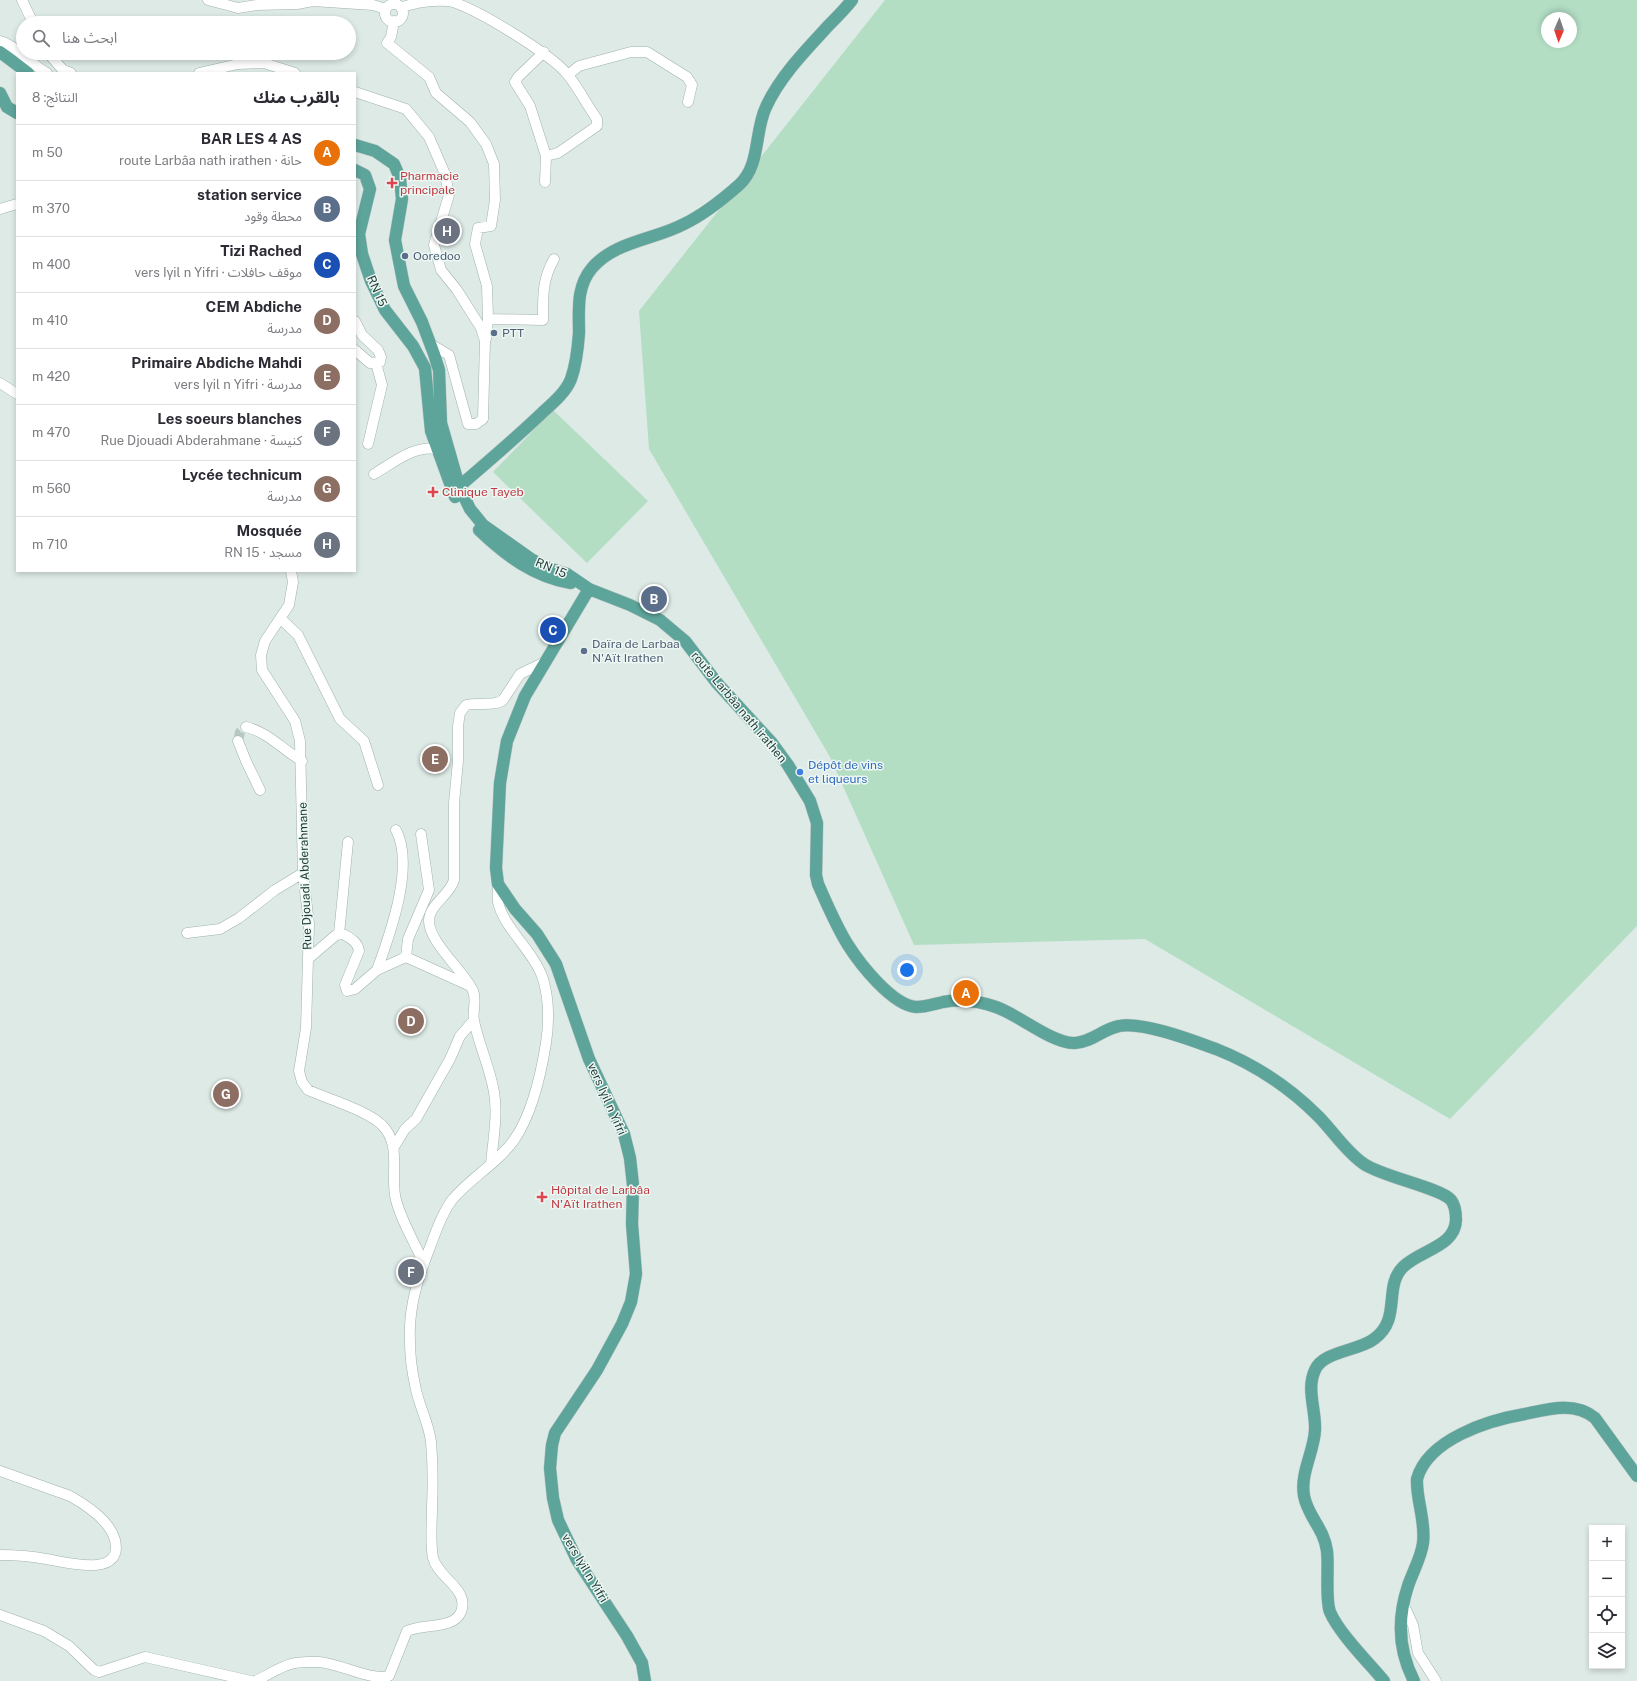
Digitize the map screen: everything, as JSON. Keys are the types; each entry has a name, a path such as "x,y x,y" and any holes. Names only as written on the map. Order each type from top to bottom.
{"main road":[{"path":"456,489 508,445 553,402 570,381 578,337 579,298 587,274 608,254 624,246 664,233 691,221 704,213 740,183 750,171 762,118 770,99 808,48 852,0"},
{"path":"1,55 26,72"},
{"path":"0,93 7,107 16,112"},
{"name":"RN 15","path":"356,145 374,151 394,164 403,188 396,246 404,286 432,345 439,370 441,423 456,489"},
{"name":"RN 15","path":"356,170 365,175 370,189 357,237 362,254 371,281 385,310 413,346 425,368 429,420 436,449 456,489 483,525 538,564 568,574 585,586"},
{"name":"vers Iγil n Yifri","path":"585,586 525,696 508,742 500,783 496,868 498,884 515,910 537,934 556,964 588,1059 624,1134 630,1158 633,1185 632,1224 636,1274 631,1302 622,1324 597,1370 555,1433 552,1445 550,1468 553,1498 558,1520 578,1560 627,1636 642,1663 646,1681"},
{"name":"route Larbâa nath irathen","path":"585,586 630,605 660,620 674,630 717,683 772,743 788,765 814,812 817,823 816,875 818,884 843,936 859,961 886,991 898,1001 914,1007 962,1000 989,1005 1015,1015 1063,1042 1074,1043 1089,1040 1107,1030 1118,1026 1128,1025 1153,1029 1212,1048 1253,1066 1292,1093 1318,1116 1358,1160 1368,1167 1380,1173 1434,1191 1448,1197 1453,1202 1456,1224 1453,1232 1440,1245 1412,1259 1395,1277 1391,1312 1382,1331 1374,1339 1363,1345 1326,1358 1315,1370 1312,1388 1315,1436 1304,1478 1303,1491 1310,1513 1324,1535 1328,1558 1328,1603 1330,1613 1384,1681"},
{"path":"1414,1681 1400,1639 1399,1623 1403,1603 1419,1560 1423,1541 1423,1528 1417,1486 1420,1470 1426,1461 1440,1448 1470,1430 1488,1422 1508,1416 1543,1410 1578,1408 1595,1418 1637,1476"}],"street":[{"path":"22,0 30,16"},
{"path":"208,0 238,8 257,5 297,4 313,1 373,5 386,9"},
{"path":"401,8 410,4 428,1 448,1 477,14 544,52 568,75 596,119 597,126 558,154 546,156"},
{"path":"386,9 392,4 401,8"},
{"path":"401,8 402,16 394,21 391,37 388,43 428,77 436,93 470,122 486,144 494,164 495,200 491,226 478,228 475,244 488,286 484,419 476,424 468,424 449,355 432,345"},
{"path":"386,9 387,18 394,21"},
{"path":"0,41 7,42 16,50"},
{"path":"544,52 518,77 515,82 530,106 546,156 545,182"},
{"path":"568,75 578,66 631,52 647,52 687,78 692,85 688,102"},
{"path":"27,60 45,72"},
{"path":"54,60 65,72"},
{"path":"204,72 238,64 264,63 292,72"},
{"path":"356,92 406,109 429,137 445,174 449,195 434,245 441,270 473,315 486,341"},
{"path":"0,209 16,204"},
{"path":"488,319 543,320 543,287 546,272 554,259"},
{"path":"356,322 362,335 378,350 382,357 380,362 370,363 356,351"},
{"path":"368,444 382,385 376,363"},
{"path":"0,383 16,393"},
{"path":"374,474 409,453 425,447 436,449"},
{"name":"Rue Djouadi Abderahmane","path":"291,572 293,582 289,605 265,641 261,655 262,670 295,721 300,741 302,761 303,872 309,924 306,1028 300,1062 302,1082 308,1090 373,1119 382,1125 389,1135 394,1147 395,1195 399,1209 423,1262"},
{"path":"281,619 298,635 340,719 364,741 378,785"},
{"path":"490,1164 495,1123 494,1097 474,1020 475,996 470,986 438,943 430,927 429,920 437,905 452,887 454,880 454,803 460,713 466,706 476,703 499,703 503,700 520,674 543,663"},
{"path":"246,727 273,740 302,761"},
{"path":"238,741 246,762 260,790"},
{"path":"377,970 399,902 403,853 402,841 396,830"},
{"path":"406,957 408,939 429,890 421,834"},
{"path":"308,959 340,934 348,842"},
{"path":"186,933 220,929 239,918 275,890 303,872"},
{"path":"255,1681 291,1664 319,1662 344,1668 364,1678 377,1681 384,1679 390,1676 407,1631 416,1627 442,1626 454,1621 460,1614 463,1604 461,1596 453,1584 441,1574 433,1559 432,1528 434,1478 431,1440 415,1385 410,1340 412,1297 423,1262 438,1225 451,1201 474,1177 506,1150 524,1124 538,1081 546,1042 548,1003 543,978 529,953 510,926 498,903 498,884"},
{"path":"340,934 346,936 358,946 359,950 345,985 345,990 351,991 355,989 377,970 406,957 470,986"},
{"path":"394,1147 405,1129 416,1119 450,1059 460,1036 474,1020"},
{"path":"0,1471 70,1496 80,1502 108,1527 114,1536 116,1553 105,1563 85,1566 44,1558 0,1555"},
{"path":"1403,1603 1413,1625 1418,1653 1436,1681"},
{"path":"0,1615 44,1630 69,1646 91,1667 99,1672 145,1657 251,1681"}],"green space":[{"path":"885,0 1637,0 1637,926 1450,1119 1145,939 914,945 830,757 649,449 639,311"},
{"path":"553,410 648,501 587,563 493,472"}],"tunnel":[{"path":"238,741 240,732 246,727"}],"place":[{"name":"Pharmacie principale","path":"392,183"},
{"name":"Mosquée","path":"447,231"},
{"name":"Ooredoo","path":"405,256"},
{"name":"PTT","path":"494,333"},
{"name":"Clinique Tayeb","path":"433,492"},
{"name":"station service","path":"654,599"},
{"name":"Tizi Rached","path":"553,630"},
{"name":"Daïra de Larbaa N'Aït Irathen","path":"584,651"},
{"name":"Primaire Abdiche Mahdi","path":"435,759"},
{"name":"Dépôt de vins et liqueurs","path":"800,772"},
{"name":"BAR LES 4 AS","path":"966,993"},
{"name":"CEM Abdiche","path":"411,1021"},
{"name":"Lycée technicum","path":"226,1094"},
{"name":"Hôpital de Larbâa N'Aït Irathen","path":"542,1197"},
{"name":"Les soeurs blanches","path":"411,1272"}]}
